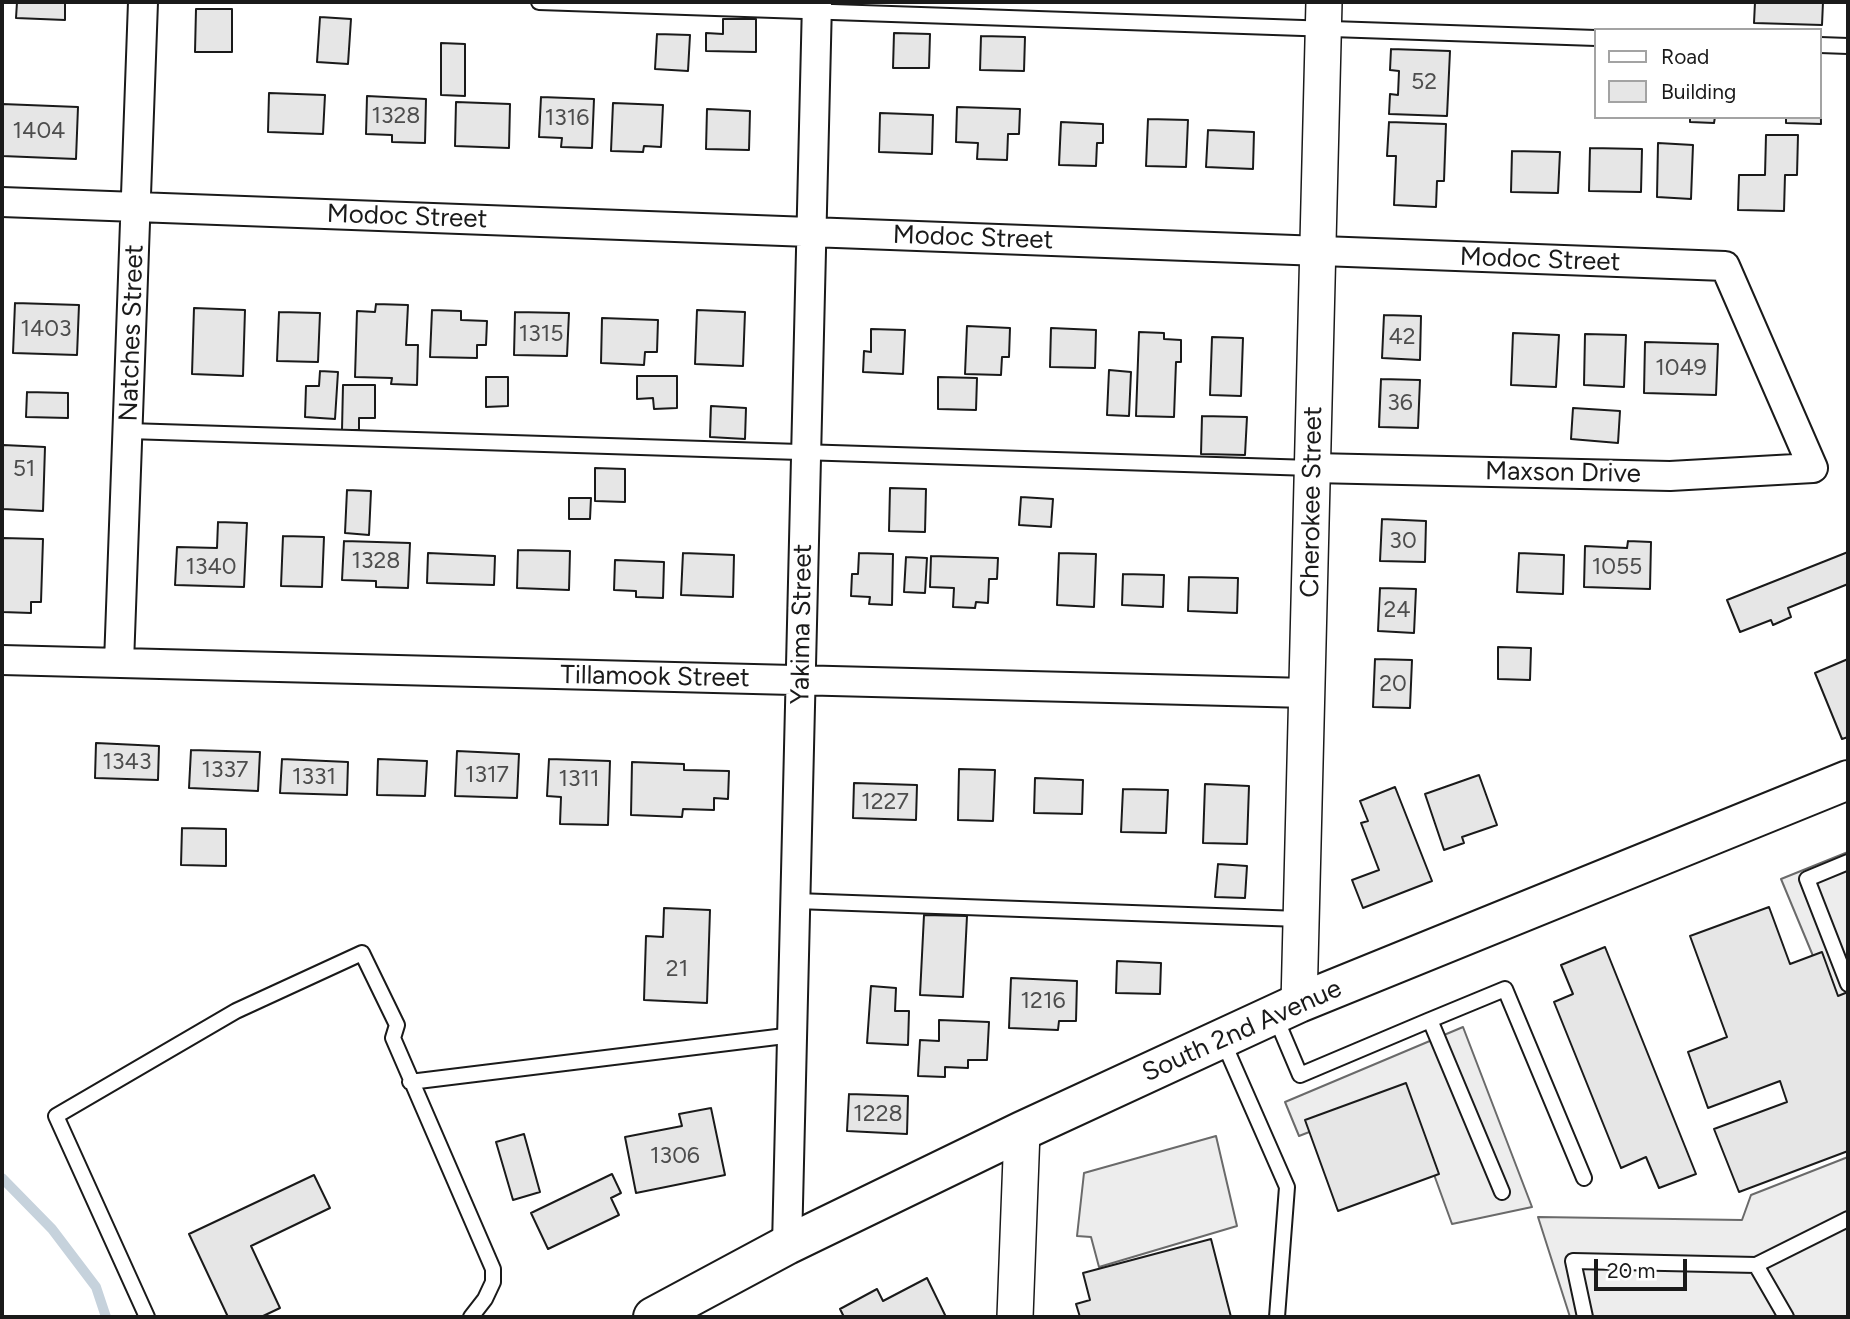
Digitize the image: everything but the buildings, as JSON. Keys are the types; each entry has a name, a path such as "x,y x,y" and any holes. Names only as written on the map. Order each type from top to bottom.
{"main road":[{"name":"South 2nd Avenue","path":"653,1317 787,1245 1222,1038 1848,780"}],"street":[{"name":"Natches Street","path":"119,663 143,2"},
{"name":"Yakima Street","path":"787,1245 817,6"},
{"name":"Cherokee Street","path":"1287,1009 1301,919 1324,15"},
{"name":"Modoc Street","path":"2,202 1725,267 1813,468"},
{"name":"Maxson Drive","path":"1313,468 1670,476 1813,468"},
{"name":"Tillamook Street","path":"2,660 1307,693"},
{"path":"1015,1317 1023,1131"}],"lane":[{"path":"539,2 1324,15 1594,38"},
{"path":"1822,45 1848,46"},
{"path":"128,431 1313,468"},
{"path":"1848,862 1807,879 1848,984"},
{"path":"796,901 1301,919"},
{"path":"147,1317 56,1116 236,1011 362,953 397,1025 393,1038 410,1082 493,1269 493,1282 485,1299 471,1317"},
{"path":"1287,1009 1300,1075 1505,989 1584,1178"},
{"path":"1430,1020 1502,1192"},
{"path":"410,1082 793,1035"},
{"path":"1222,1038 1287,1187 1277,1317"},
{"path":"1585,1317 1573,1261 1756,1265 1848,1219"},
{"path":"1756,1265 1786,1317"}],"shaded area":[{"path":"1848,852 1848,1040 1781,879"},
{"path":"1463,1027 1532,1207 1452,1224 1405,1095 1299,1136 1285,1102"},
{"path":"1216,1136 1237,1226 1099,1267 1091,1237 1077,1236 1084,1173"},
{"path":"1848,1157 1848,1317 1570,1317 1538,1217 1742,1220 1751,1195"}],"waterway":[{"path":"2,1178 52,1229 96,1287 106,1317"}]}
